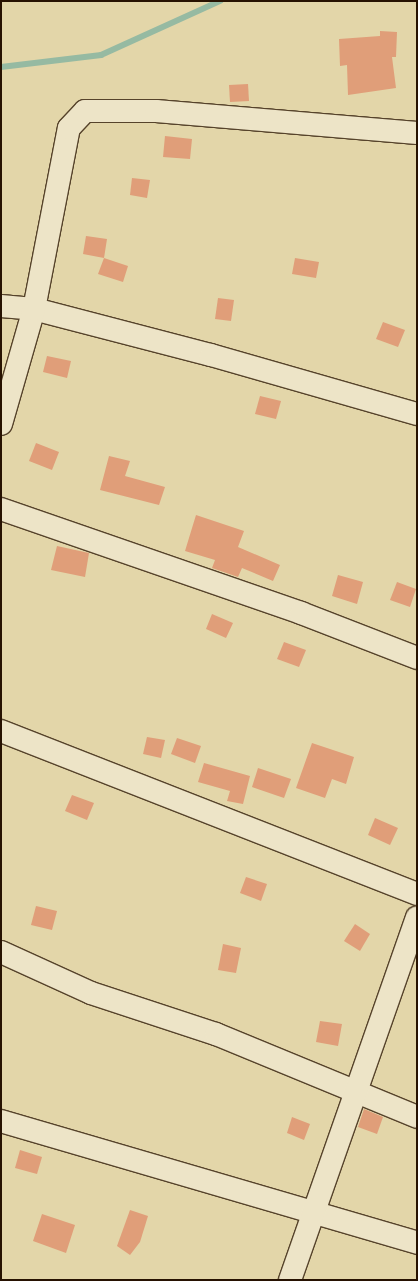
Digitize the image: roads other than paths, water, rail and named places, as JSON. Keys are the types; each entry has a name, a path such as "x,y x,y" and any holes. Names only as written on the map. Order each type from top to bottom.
{"street":[{"path":"1,424 34,309 69,128 85,111 156,111 417,133"},
{"path":"1,306 34,309 211,355 417,414"},
{"path":"1,509 301,613 417,658"},
{"path":"1,731 417,894"},
{"path":"290,1280 316,1213 417,918"},
{"path":"1,952 91,993 216,1034 417,1117"},
{"path":"1,1120 417,1243"}],"waterway":[{"path":"1,67 101,55 220,1"}]}
